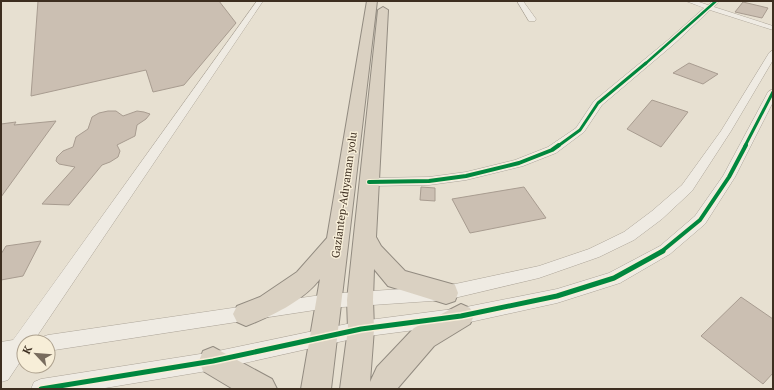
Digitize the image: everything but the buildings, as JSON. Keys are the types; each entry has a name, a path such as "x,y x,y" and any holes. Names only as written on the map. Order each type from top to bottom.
{"highway":[{"name":"Gaziantep-Adıyaman yolu","path":"316,389 372,1"},
{"name":"Gaziantep-Adıyaman yolu","path":"355,389 361,329 360,300 384,1"},
{"path":"365,238 373,252 397,279 446,293"},
{"path":"246,314 269,305 306,278 337,241"},
{"path":"382,389 387,377 424,337 461,316"},
{"path":"213,361 236,376 262,389"}],"street":[{"path":"31,334 260,1"},
{"path":"520,1 532,19"},
{"path":"689,1 713,4 773,28"},
{"path":"369,182 429,181 466,176 507,167 548,152 572,137 586,123 598,103 713,4"},
{"path":"56,342 328,301 446,293 539,272 594,253 629,236 687,188 726,131 773,53"},
{"path":"41,389 213,361 361,329 461,316 557,296 614,278 665,250 700,220 729,177 773,92"},
{"path":"1,351 16,348"},
{"path":"1,373 16,354"}],"cycle path":[{"path":"369,182 429,181 466,176 519,163 552,150 580,130 598,103 671,42 716,1"},
{"path":"41,389 213,361 361,329 461,316 557,296 614,278 665,250 700,220 729,177 773,92"}]}
